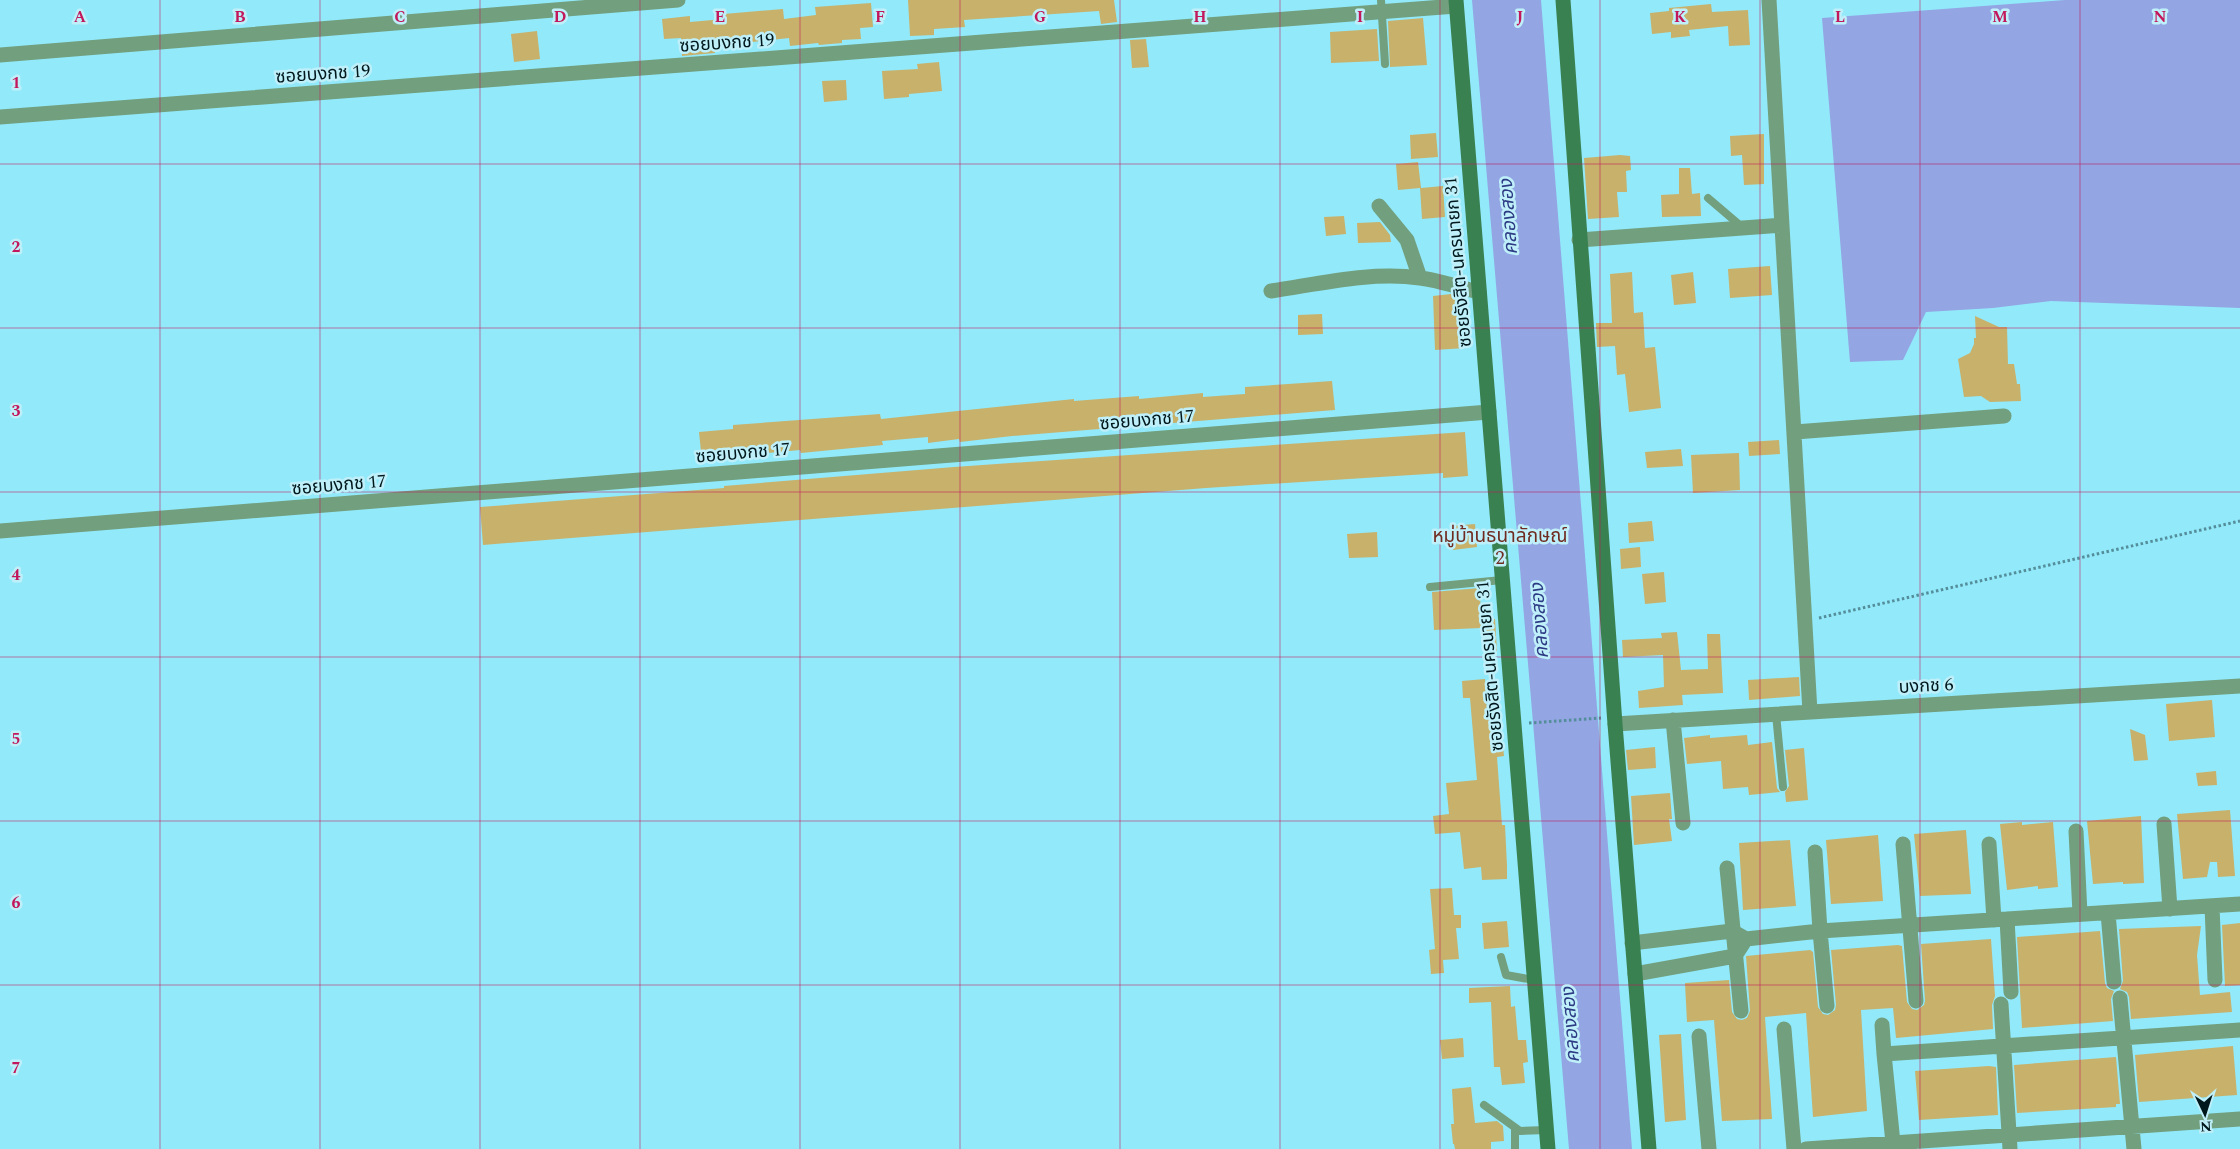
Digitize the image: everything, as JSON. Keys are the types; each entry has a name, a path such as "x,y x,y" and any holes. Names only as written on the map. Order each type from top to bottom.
{"street":[{"path":"0,55 678,0"},
{"path":"1563,0 1609,721 1635,974 1649,1149"},
{"path":"1769,0 1810,712"},
{"name":"ซอยบงกช 19","path":"0,118 1381,6 1456,3"},
{"name":"ซอยรังสิต-นครนายก 31","path":"1456,3 1548,1149"},
{"path":"1379,206 1408,240 1420,278"},
{"path":"1579,240 1782,225"},
{"path":"1272,291 1356,279 1420,278 1479,292"},
{"name":"ซอยบงกช 17","path":"0,531 1489,412"},
{"path":"1795,432 2004,416"},
{"name":"บงกช 6","path":"1609,721 1673,720 2240,686"},
{"path":"1673,720 1683,823"},
{"path":"2164,824 2170,909"},
{"path":"2076,831 2080,914"},
{"path":"1903,844 1916,1001"},
{"path":"1989,844 2000,920 2006,998 2004,1046 2010,1142"},
{"path":"1816,852 1820,931 1827,1006"},
{"path":"1727,868 1734,956 1741,1011"},
{"path":"1632,943 1732,930 1746,939 1820,931 2240,904"},
{"path":"2212,906 2215,980"},
{"path":"2108,913 2114,982"},
{"path":"1635,974 1734,956 1746,939"},
{"path":"2120,998 2134,1149"},
{"path":"1882,1026 1893,1143"},
{"path":"1784,1029 1794,1149"},
{"path":"1884,1054 2240,1030"},
{"path":"1699,1036 1709,1149"},
{"path":"1806,1149 1893,1143 2010,1142 2132,1127 2240,1119"}],"lane":[{"path":"1381,6 1385,64"},
{"path":"1708,198 1744,228"},
{"path":"1430,587 1502,580"},
{"path":"1776,714 1783,787"},
{"path":"1501,957 1506,975 1534,980"},
{"path":"1484,1105 1497,1113 1515,1130 1546,1130"},
{"path":"1515,1130 1515,1149"}],"path":[{"path":"1806,621 2240,521"},
{"path":"1528,723 1609,721"}],"water":[{"name":"คลองสอง","path":"1472,0 1541,0 1632,1149 1569,1149"},
{"path":"2065,0 2240,0 2240,308 2051,301 1993,308 1926,312 1903,360 1850,362 1822,18"}],"building":[{"path":"908,0 1114,0 1117,22 1101,24 1099,11 964,20 965,27 934,29 934,35 910,36"},
{"path":"871,3 873,27 860,28 861,39 842,40 842,43 790,46 789,38 714,46 715,53 682,56 681,38 664,39 662,19 690,16 690,22 724,19 724,14 783,9 784,19 816,15 815,7"},
{"path":"1711,4 1712,12 1748,10 1750,45 1729,46 1728,26 1689,30 1690,36 1671,38 1671,32 1652,34 1650,13 1669,11 1669,8"},
{"path":"1423,18 1427,65 1390,67 1388,21"},
{"path":"1377,29 1379,61 1331,63 1330,32"},
{"path":"537,31 540,59 514,62 511,34"},
{"path":"1146,39 1149,67 1132,68 1130,40"},
{"path":"939,62 942,91 909,94 909,97 884,99 882,71 918,69 917,64"},
{"path":"846,80 847,100 824,102 822,81"},
{"path":"1436,133 1438,157 1411,159 1410,135"},
{"path":"1764,134 1764,184 1744,185 1742,155 1731,156 1730,136"},
{"path":"1630,156 1631,170 1626,171 1627,192 1617,192 1619,217 1588,219 1584,158"},
{"path":"1418,162 1421,188 1443,186 1445,217 1422,219 1420,188 1398,190 1396,164"},
{"path":"1679,168 1690,168 1692,194 1700,193 1701,216 1662,217 1661,195 1679,194"},
{"path":"1344,216 1346,234 1326,236 1324,217"},
{"path":"1380,222 1390,235 1391,242 1358,243 1357,223"},
{"path":"1770,266 1772,295 1730,298 1728,269"},
{"path":"1632,272 1634,313 1643,312 1645,348 1655,347 1661,408 1629,412 1625,374 1617,375 1615,346 1597,347 1596,323 1612,323 1610,274"},
{"path":"1693,272 1696,303 1674,305 1671,275"},
{"path":"1451,294 1460,297 1465,348 1435,350 1433,296"},
{"path":"1322,314 1323,334 1298,335 1298,315"},
{"path":"1975,316 1999,327 2007,327 2008,364 2014,364 2017,384 2020,384 2021,401 1990,402 1981,396 1964,397 1958,359 1970,353 1974,344 1974,338 1976,338"},
{"path":"1332,381 1335,410 1012,436 960,442 959,439 928,443 928,437 882,441 883,445 801,453 800,450 702,461 699,432 733,429 733,425 880,414 881,419 1074,399 1074,401 1139,396 1139,399 1203,393 1203,397 1245,394 1245,387"},
{"path":"1465,432 1468,476 1443,478 1443,473 1206,488 483,545 480,507 724,488 724,486 954,467"},
{"path":"1779,440 1780,454 1749,456 1748,442"},
{"path":"1681,449 1683,466 1647,468 1645,452"},
{"path":"1739,453 1740,490 1693,493 1691,455"},
{"path":"1652,521 1654,541 1629,543 1628,523"},
{"path":"1475,524 1477,547 1453,550 1451,526"},
{"path":"1377,532 1378,557 1349,558 1347,534"},
{"path":"1640,547 1641,567 1621,569 1620,549"},
{"path":"1664,572 1666,602 1645,604 1642,574"},
{"path":"1480,588 1481,628 1434,630 1432,592"},
{"path":"1495,619 1497,651 1484,652 1481,621"},
{"path":"1677,632 1681,670 1708,669 1707,634 1720,634 1723,693 1682,695 1683,705 1639,708 1638,691 1664,687 1663,655 1623,657 1622,640 1662,638 1661,633"},
{"path":"1799,677 1800,696 1749,700 1748,680"},
{"path":"1485,679 1487,712 1492,712 1493,738 1502,737 1504,756 1497,757 1502,825 1505,825 1507,879 1482,880 1481,867 1464,869 1460,832 1435,834 1433,816 1449,814 1446,783 1477,780 1470,698 1463,698 1462,681"},
{"path":"2212,700 2215,737 2169,741 2166,704"},
{"path":"2130,729 2145,735 2148,760 2134,761"},
{"path":"1710,735 1710,738 1747,735 1748,745 1772,742 1777,788 1780,792 1749,795 1748,787 1723,789 1721,761 1687,764 1684,738"},
{"path":"1655,747 1656,768 1628,770 1626,750"},
{"path":"1804,748 1808,800 1786,802 1785,792 1789,786 1785,750"},
{"path":"2216,771 2217,785 2198,786 2196,773"},
{"path":"1670,793 1672,819 1669,819 1672,841 1634,845 1631,796"},
{"path":"2230,810 2235,876 2218,877 2217,862 2210,862 2207,877 2183,879 2177,814"},
{"path":"2141,816 2144,883 2093,884 2087,821"},
{"path":"2022,822 2022,825 2053,822 2058,887 2038,889 2038,886 2007,890 2000,824"},
{"path":"1966,830 1971,894 1920,896 1914,834"},
{"path":"1878,835 1883,901 1831,904 1826,840"},
{"path":"1790,840 1796,906 1743,910 1739,843"},
{"path":"1452,888 1454,915 1461,915 1461,928 1456,928 1459,959 1443,960 1444,973 1431,974 1429,950 1435,949 1430,889"},
{"path":"1507,921 1509,947 1484,949 1482,923"},
{"path":"2240,923 2240,985 2225,986 2222,925"},
{"path":"2201,926 2197,955 2200,995 2230,992 2232,1012 2131,1019 2129,997 2127,992 2120,989 2123,981 2119,929"},
{"path":"2100,931 2105,983 2107,988 2114,991 2111,999 2113,1021 2022,1028 2017,937"},
{"path":"1991,939 1995,996 1992,1005 1993,1029 1896,1038 1893,1008 1861,1010 1867,1111 1813,1117 1806,1013 1765,1017 1772,1119 1722,1121 1714,1020 1687,1022 1685,983 1729,980 1732,1012 1737,1019 1742,1020 1747,1018 1750,1011 1746,956 1810,950 1813,952 1818,1007 1823,1014 1828,1015 1835,1010 1836,1005 1831,950 1898,945 1902,946 1907,1002 1912,1009 1917,1010 1924,1005 1925,1001 1921,944"},
{"path":"1510,986 1511,1007 1515,1006 1518,1040 1526,1040 1528,1062 1523,1063 1525,1083 1502,1085 1500,1067 1494,1067 1491,1002 1469,1003 1469,988"},
{"path":"1681,1034 1686,1120 1665,1122 1659,1035"},
{"path":"1463,1038 1464,1057 1442,1059 1440,1040"},
{"path":"2233,1046 2237,1095 2139,1102 2135,1055"},
{"path":"2116,1057 2120,1104 2116,1104 2116,1107 2017,1113 2014,1065"},
{"path":"1996,1067 1998,1115 1919,1120 1915,1071"},
{"path":"1471,1087 1475,1123 1497,1121 1503,1126 1504,1141 1491,1142 1491,1149 1455,1149 1453,1144 1451,1124 1454,1124 1452,1089"}],"district":[{"name":"หมู่บ้านธนาลักษณ์ 2","path":"1500,547"}]}
